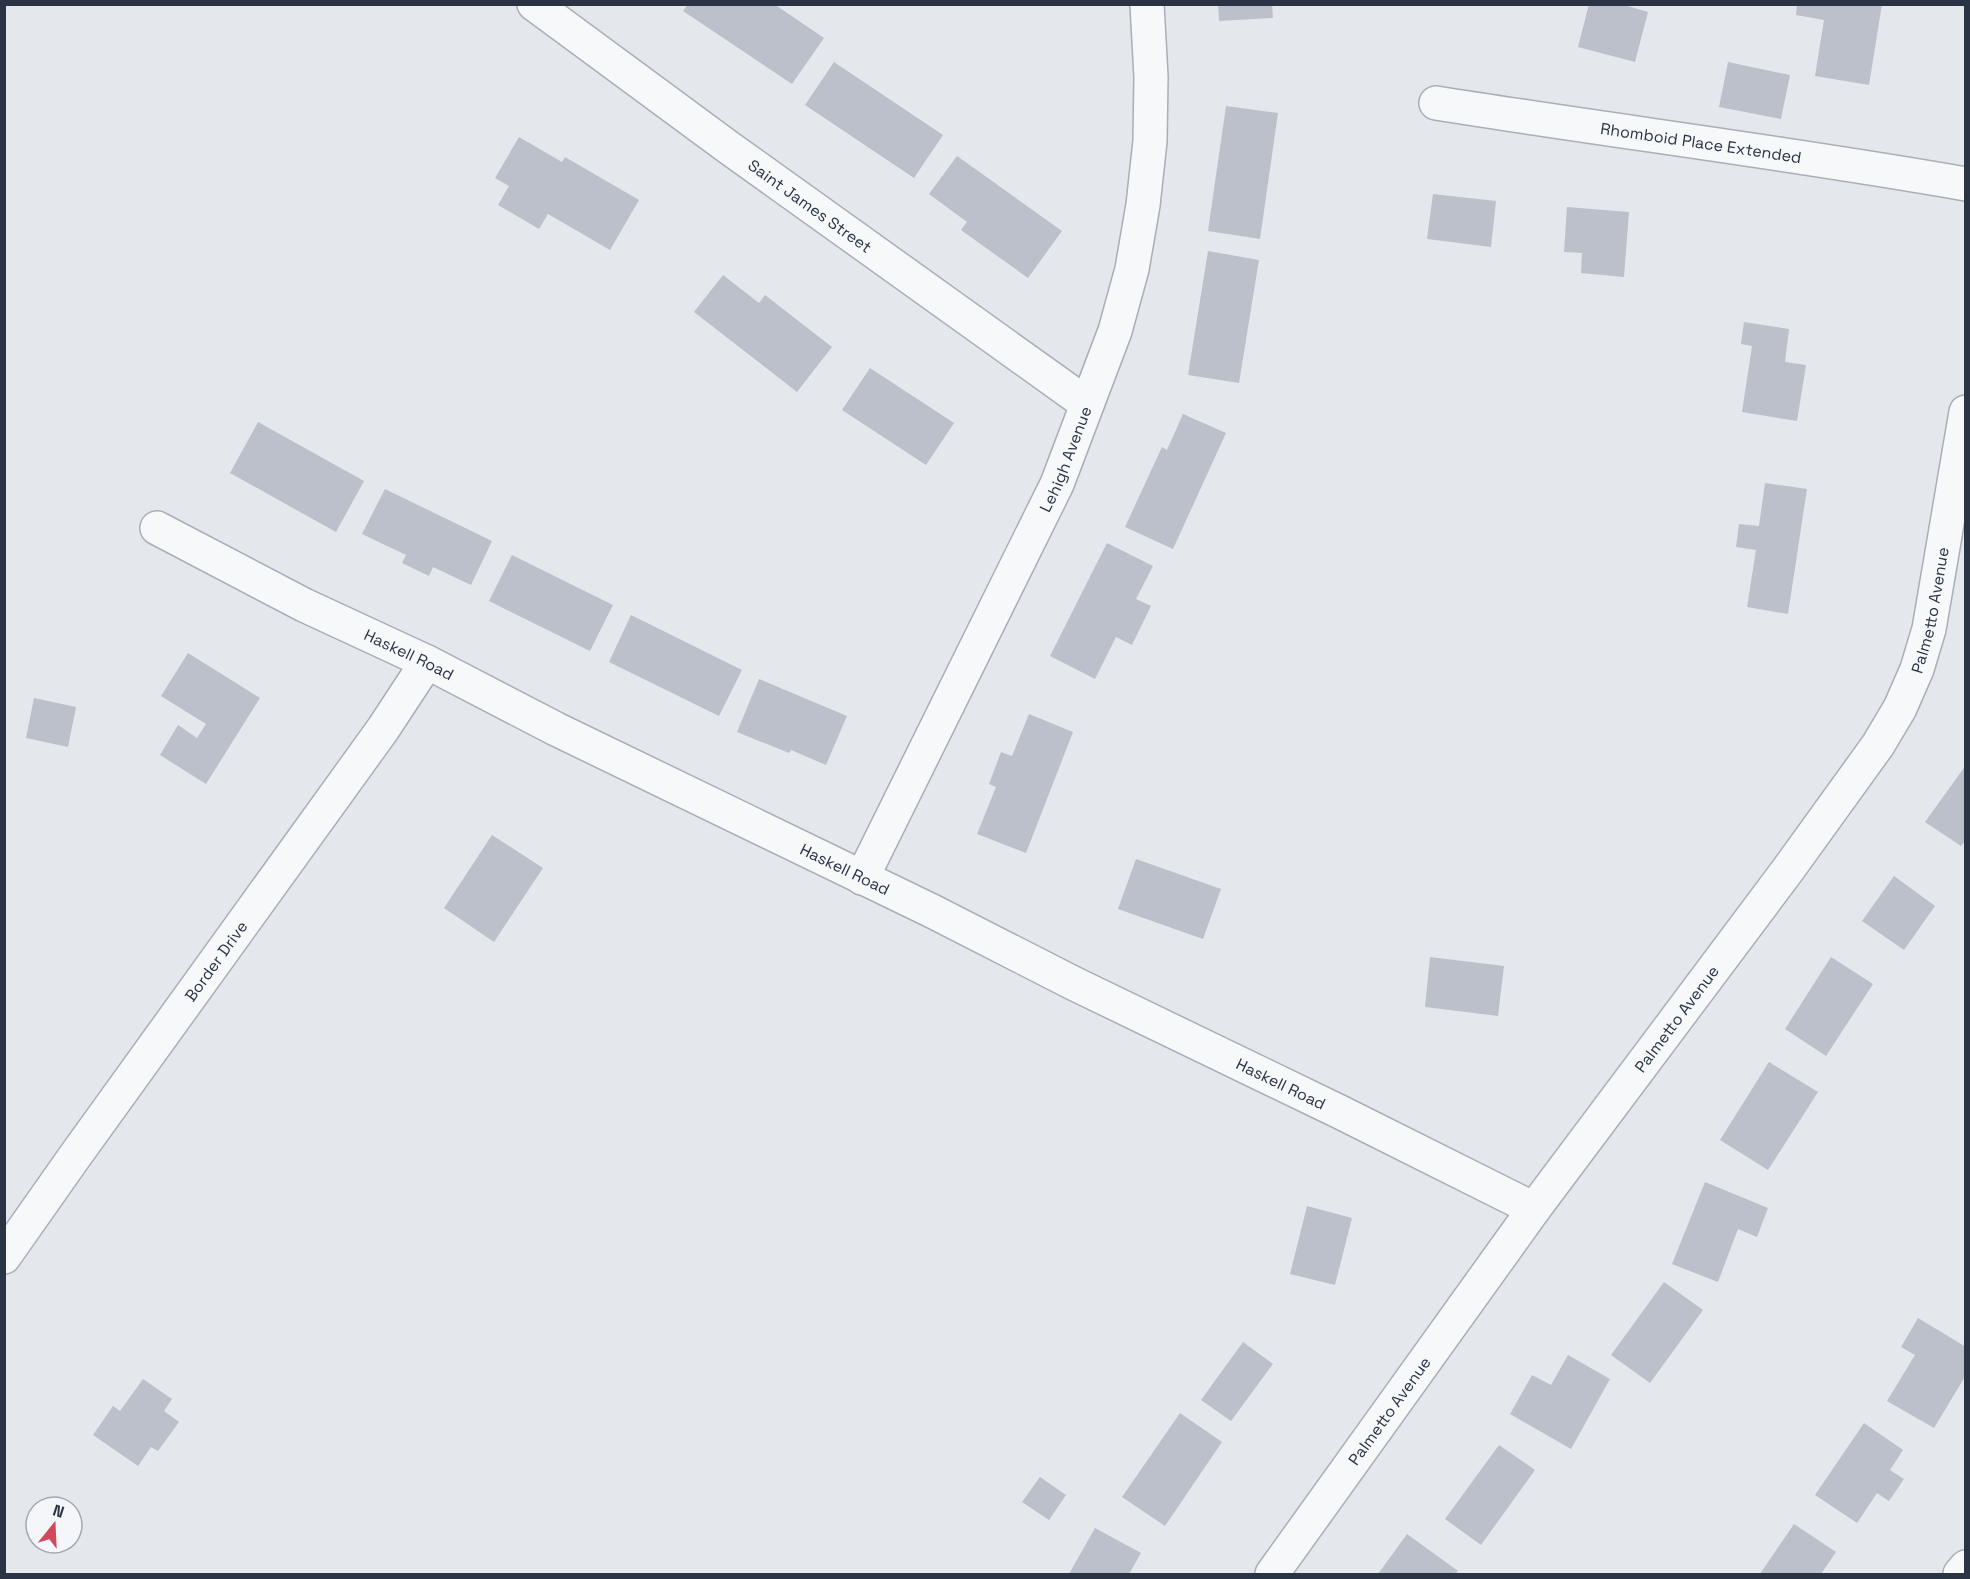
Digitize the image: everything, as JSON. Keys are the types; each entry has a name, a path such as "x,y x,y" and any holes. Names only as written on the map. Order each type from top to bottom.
{"street":[{"name":"Saint James Street","path":"534,4 728,147 1087,404"},
{"name":"Lehigh Avenue","path":"862,878 1057,484 1115,331 1132,268 1143,205 1150,141 1151,98 1147,4"},
{"name":"Rhomboid Place Extended","path":"1436,103 1578,126 1862,166 1965,184"},
{"name":"Palmetto Avenue","path":"1272,1575 1534,1209 1787,871 1878,745 1900,708 1917,669 1929,629 1965,412"},
{"name":"Haskell Road","path":"157,528 304,605 427,662 556,729 1534,1209"},
{"name":"Border Drive","path":"4,1257 383,729 427,662"},
{"path":"1960,1575 1965,1567"}],"building":[{"path":"688,4 774,4 824,38 792,84 683,11"},
{"path":"1218,4 1272,4 1273,18 1219,21"},
{"path":"1589,4 1621,4 1648,12 1635,62 1578,47"},
{"path":"1797,4 1882,4 1869,85 1815,76 1824,20 1796,15"},
{"path":"834,62 943,135 914,178 805,105"},
{"path":"1728,62 1790,75 1781,119 1719,107"},
{"path":"1226,106 1278,113 1260,239 1208,231"},
{"path":"519,137 562,162 565,157 639,200 610,250 548,214 539,229 498,205 509,186 495,178"},
{"path":"957,156 1062,231 1028,278 961,230 967,222 929,194"},
{"path":"1433,194 1496,201 1491,247 1427,239"},
{"path":"1567,207 1629,212 1624,277 1581,273 1582,253 1564,252"},
{"path":"1208,251 1259,260 1239,383 1188,375"},
{"path":"723,275 759,303 765,295 832,347 797,392 694,312"},
{"path":"1744,322 1789,329 1785,362 1806,365 1797,421 1742,412 1752,346 1741,344"},
{"path":"870,368 954,423 926,465 842,410"},
{"path":"1183,414 1226,433 1173,549 1125,527 1162,447 1167,450"},
{"path":"258,422 364,481 336,532 230,473"},
{"path":"1765,483 1807,489 1788,614 1747,607 1756,550 1736,547 1739,524 1759,526"},
{"path":"385,489 492,541 471,585 433,567 429,576 402,563 406,555 362,534"},
{"path":"1107,543 1153,566 1136,599 1151,606 1132,645 1116,637 1095,679 1050,656"},
{"path":"512,555 613,605 590,651 489,601"},
{"path":"631,615 742,670 719,716 609,662"},
{"path":"188,653 260,698 206,784 160,755 178,725 197,738 206,724 161,696"},
{"path":"759,679 847,716 826,765 791,750 789,753 737,732"},
{"path":"34,698 76,707 68,747 26,738"},
{"path":"1029,714 1073,732 1026,853 977,834 996,787 989,784 1001,752 1012,756"},
{"path":"1966,765 1966,840 1961,846 1925,822"},
{"path":"492,835 543,868 494,942 444,908"},
{"path":"1136,859 1221,889 1203,939 1118,909"},
{"path":"1894,876 1935,906 1904,950 1862,921"},
{"path":"1430,957 1504,966 1498,1016 1425,1007"},
{"path":"1831,957 1873,984 1826,1056 1785,1029"},
{"path":"1769,1062 1818,1092 1768,1170 1720,1140"},
{"path":"1705,1182 1768,1208 1757,1237 1738,1229 1718,1282 1672,1264"},
{"path":"1307,1206 1352,1218 1335,1285 1290,1274"},
{"path":"1664,1282 1703,1310 1650,1383 1611,1355"},
{"path":"1918,1318 1966,1347 1966,1375 1934,1428 1887,1401 1915,1355 1901,1347"},
{"path":"1243,1342 1273,1364 1231,1421 1201,1400"},
{"path":"1568,1355 1610,1379 1571,1449 1510,1414 1532,1375 1551,1385"},
{"path":"143,1379 172,1399 164,1411 179,1422 158,1451 151,1447 138,1466 93,1435 113,1406 120,1411"},
{"path":"1180,1413 1222,1442 1165,1526 1122,1497"},
{"path":"1864,1423 1903,1450 1890,1470 1904,1479 1889,1501 1877,1493 1857,1523 1815,1495"},
{"path":"1499,1445 1535,1470 1481,1545 1445,1519"},
{"path":"1040,1477 1066,1495 1049,1520 1022,1502"},
{"path":"1794,1524 1836,1552 1821,1574 1760,1574"},
{"path":"1095,1528 1141,1553 1129,1574 1069,1574"},
{"path":"1407,1534 1458,1571 1455,1574 1378,1574"}]}
